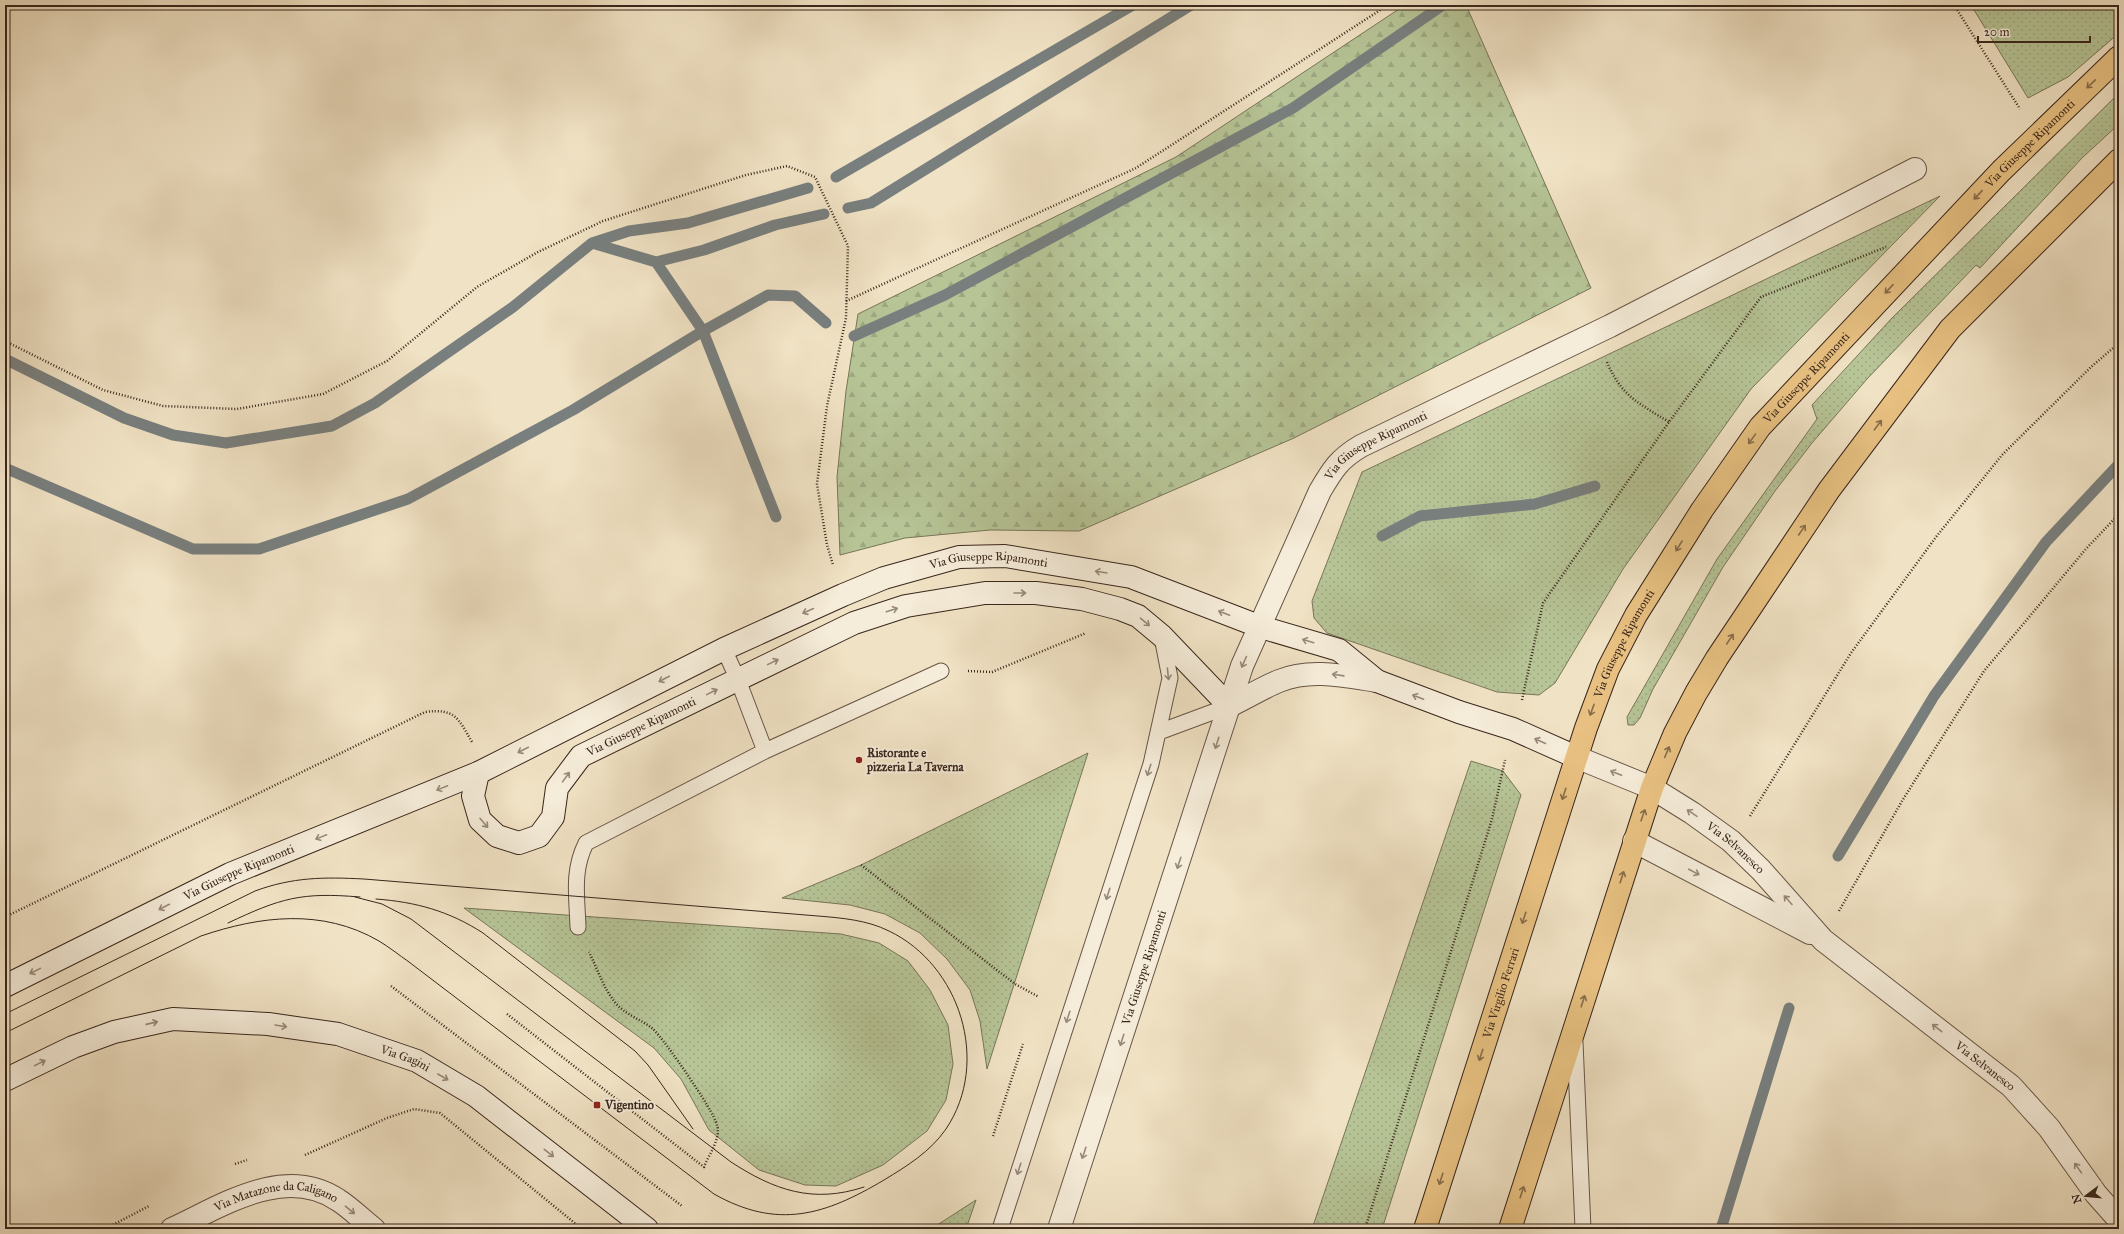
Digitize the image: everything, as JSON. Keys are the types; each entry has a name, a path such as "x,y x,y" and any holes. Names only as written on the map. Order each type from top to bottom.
{"main road":[{"name":"Via Giuseppe Ripamonti","path":"1576,757 1608,669 1630,626 1702,510 1760,428 2000,171 2119,57"},
{"path":"1510,1229 1652,788 1675,733 1696,693 1717,658 1829,490 1950,329 2119,160"},
{"name":"Via Virgilio Ferrari","path":"1425,1229 1576,757"}],"street":[{"name":"Via Giuseppe Ripamonti","path":"1059,1229 1242,666 1261,627 1320,490 1331,472 1344,456 1361,446 1591,335 1914,169"},
{"name":"Via Giuseppe Ripamonti","path":"5,986 230,874 478,773 724,649 843,594 884,578 959,557 1005,556 1131,577 1261,627 1339,650 1377,681"},
{"name":"Via Giuseppe Ripamonti","path":"478,773 473,796 480,820 497,836 519,843 539,836 553,817 557,788 581,756 854,622 906,606 985,593 1036,593 1082,599 1120,609 1138,616 1162,636 1229,706"},
{"name":"Via Giuseppe Ripamonti","path":"1229,706 1280,680 1302,675 1332,674 1377,681 1458,712 1513,729 1652,788"},
{"name":"Via Selvanesco","path":"1652,788 1692,813 1731,841 1761,870 1823,940"},
{"name":"Via Selvanesco","path":"1634,841 1823,940 2011,1086 2049,1128 2096,1194 2119,1220"},
{"name":"Via Gagini","path":"5,1080 73,1047 114,1032 173,1019 268,1024 338,1034 417,1062 476,1096 647,1229"},
{"name":"Via Matazone da Caligano","path":"172,1229 260,1189 285,1186 310,1188 337,1200 374,1229"}],"lane":[{"path":"1000,1229 1159,732 1170,678 1162,636"},
{"path":"724,649 738,680 765,751"},
{"path":"578,927 576,875 578,859 586,843 765,751 941,671"},
{"name":"Via Giuseppe Ripamonti","path":"1159,732 1229,706"},
{"path":"1574,1029 1583,1229"}],"path":[{"path":"846,301 1136,168 1388,5"},
{"path":"1954,5 2020,108 2015,114"},
{"path":"5,341 103,390 163,406 237,409 323,394 387,361 477,287 536,253 604,221 746,175 787,166 815,177 848,246 846,318 827,406 817,484 827,545 834,568"},
{"path":"1523,696 1543,603 1669,422 1761,297 1888,246"},
{"path":"1591,335 1604,356 1612,376 1630,398 1669,422"},
{"path":"1748,819 1852,653 1936,537 2002,455 2091,367 2119,343"},
{"path":"1823,940 1902,800 1984,671 2085,550 2119,514"},
{"path":"941,671 992,672 1092,630"},
{"path":"5,917 425,712 442,710 458,719 475,747"},
{"path":"1365,1229 1492,818 1502,768"},
{"path":"861,865 1015,984 1039,997"},
{"path":"507,1014 704,1167 718,1139 717,1124 711,1112 670,1050 653,1030 634,1018 614,1001 578,927"},
{"path":"391,986 682,1206"},
{"path":"992,1136 1022,1044"},
{"path":"303,1156 387,1118 414,1109 440,1113 582,1229"},
{"path":"230,1166 250,1159"},
{"path":"105,1229 155,1203"}],"green space":[{"path":"1405,5 1466,5 1591,288 1294,438 1079,531 990,530 905,538 840,555 837,477 846,391 858,314 1176,157"},
{"path":"1971,5 2119,5 2119,33 2068,77 2028,98"},
{"path":"2119,93 2119,124 2082,158 1980,268 1976,265 1867,379 1812,443 1775,491 1723,567 1653,689 1640,718 1634,725 1628,725 1627,717 1717,559 1817,419 1812,405 1892,318"},
{"path":"1940,196 1751,389 1623,569 1555,683 1539,695 1497,692 1327,633 1314,618 1312,601 1362,472"},
{"path":"1088,753 987,1069 980,1021 970,990 947,959 920,933 885,914 850,905 782,898 861,865"},
{"path":"1471,761 1503,771 1521,795 1382,1229 1312,1229"},
{"path":"464,908 841,934 879,943 908,961 930,990 948,1025 953,1064 946,1100 927,1131 883,1165 836,1186 805,1185 759,1170 709,1130 681,1079 654,1048"},
{"path":"976,1200 966,1229 931,1229"}],"waterway":[{"path":"836,177 1133,5"},
{"path":"848,208 871,203 1191,5"},
{"path":"854,336 945,295 1293,108 1443,5"},
{"path":"5,359 124,418 173,435 226,443 332,426 375,403 513,307 592,243 629,231 688,223 808,188"},
{"path":"592,243 656,262 704,250 775,225 824,214"},
{"path":"656,262 703,331 776,517"},
{"path":"5,468 193,549 259,549 408,499 573,410 703,331 768,295 795,296 826,323"},
{"path":"1838,856 1934,696 2046,542 2119,464"},
{"path":"1382,536 1420,516 1535,504 1595,486"},
{"path":"1721,1229 1789,1008"}],"tram line":[{"path":"5,1014 255,891 282,883 309,879 364,879 827,917 872,924 889,931 914,947 934,967 950,991 961,1018 966,1046 966,1075 959,1103 946,1129 933,1145 918,1158 884,1180 842,1202 801,1214 780,1215 759,1212 737,1205 714,1194 390,948 357,930 335,923 291,919 268,920 223,929 201,936 5,1033"},
{"path":"228,923 246,914 278,902 306,896 322,895 360,897"},
{"path":"355,897 382,904 411,919 731,1162 747,1172 779,1187 811,1194 845,1192 864,1187"},
{"path":"376,899 405,902 445,913 483,933 635,1051 648,1065 693,1129"}],"place":[{"name":"Ristorante e pizzeria La Taverna","path":"859,760"},
{"name":"Vigentino","path":"597,1105"}]}
